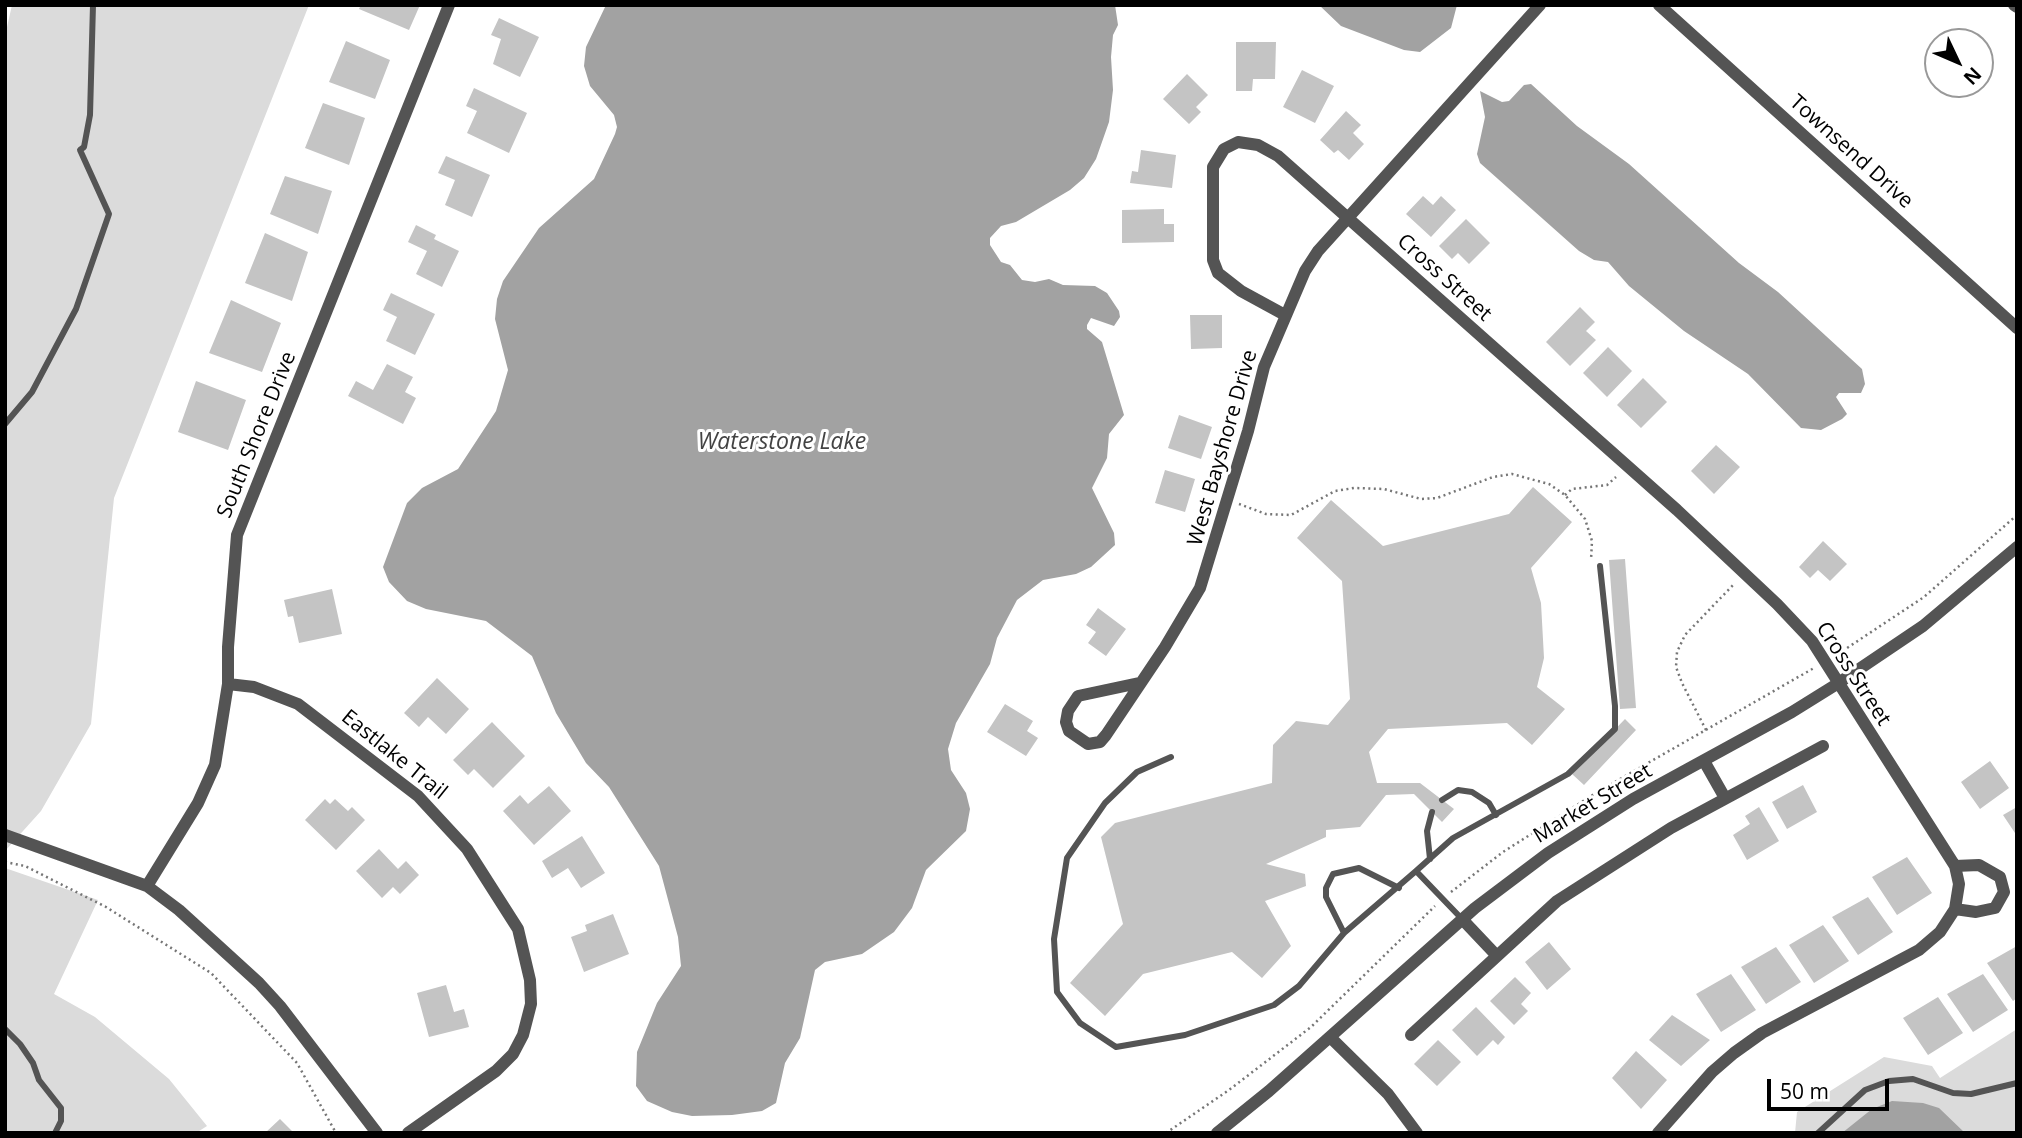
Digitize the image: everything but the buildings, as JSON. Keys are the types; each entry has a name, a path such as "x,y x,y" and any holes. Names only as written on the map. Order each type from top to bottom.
{"street":[{"name":"South Shore Drive","path":"147,886 208,784 215,765 228,684 228,647 237,535 449,5"},
{"name":"West Bayshore Drive","path":"1139,684 1078,696 1068,710 1066,722 1069,731 1081,742 1088,744 1100,741 1139,684 1200,588 1228,500 1264,367 1305,271 1347,216 1540,5"},
{"name":"Townsend Drive","path":"1659,5 2017,328"},
{"name":"Cross Street","path":"1285,316 1241,291 1218,273 1213,260 1213,167 1224,149 1238,142 1258,145 1278,156 1626,466 1745,574 1812,640 1837,684 1955,866"},
{"name":"Market Street","path":"1217,1133 1462,919 1548,853 1633,799 1837,684 1923,626 2017,547"},
{"name":"Eastlake Trail","path":"228,684 266,690 298,704 397,778 442,819 467,849 518,929 530,980 531,1004 523,1035 513,1054 496,1071 408,1133"},
{"path":"1411,1035 1557,901 1616,860 1823,746"},
{"path":"1704,761 1725,798"},
{"path":"5,835 147,886 179,910 260,983 305,1036 377,1133"},
{"path":"1658,1133 1712,1072 1762,1033 1919,950 1940,932 1955,909 1959,884 1955,866 1979,865 2000,877 2004,892 1995,908 1976,912 1955,909"},
{"path":"1462,919 1497,956"},
{"path":"1330,1037 1388,1094 1417,1133"}],"lane":[{"path":"5,424 32,392 76,309 109,214 80,150 84,147 90,115 93,5"},
{"path":"1171,757 1138,772 1105,803 1067,859 1055,939 1057,992 1080,1023 1116,1047 1185,1035 1274,1006 1299,986 1344,933 1399,888 1453,838 1568,774 1615,729 1600,566"},
{"path":"1442,800 1458,790 1472,792 1489,803 1496,815"},
{"path":"1430,859 1427,831 1432,812"},
{"path":"1344,933 1326,897 1325,888 1334,874 1359,868 1399,888"},
{"path":"1416,871 1462,919"},
{"path":"5,1029 20,1044 33,1063 39,1080 61,1108 61,1121 55,1133"},
{"path":"1818,1133 1865,1090 1889,1081 1913,1079 1953,1093 1971,1094 2017,1083"}],"path":[{"path":"1566,495 1572,489 1607,485 1626,466"},
{"path":"1228,500 1266,513 1291,515 1335,491 1354,488 1384,489 1429,498 1511,474 1549,484 1566,495 1585,519 1592,541 1591,560 1600,566"},
{"path":"1707,731 1682,683 1676,667 1677,652 1685,635 1745,574"},
{"path":"5,862 25,866 106,907 212,973 297,1063 336,1133"}],"shaded area":[{"path":"12,5 309,5 114,498 91,724 41,811 5,851 5,36"},
{"path":"5,868 98,900 54,994 95,1017 169,1079 207,1126 196,1133 5,1133"},
{"path":"2017,1029 2017,1133 1795,1133 1797,1112 1884,1057 1932,1066 1940,1078"}],"water":[{"name":"Waterstone Lake","path":"606,5 1115,5 1118,25 1113,35 1113,90 1109,122 1096,159 1084,178 1070,190 1016,222 1001,226 990,238 990,245 1001,262 1010,265 1022,280 1035,282 1049,279 1063,285 1095,286 1107,293 1119,311 1120,317 1114,326 1091,318 1087,325 1087,329 1102,342 1124,415 1109,434 1107,458 1092,488 1114,533 1115,545 1091,567 1076,574 1043,580 1017,600 997,638 990,664 956,723 948,749 951,770 966,793 970,809 966,831 926,870 912,908 894,932 862,954 825,962 815,970 800,1038 785,1063 776,1103 762,1111 732,1115 692,1116 672,1112 647,1101 636,1086 637,1052 657,1003 681,966 678,937 659,866 609,787 586,763 556,713 532,656 486,621 426,609 407,601 389,582 383,567 407,503 422,488 458,469 496,411 508,370 495,319 497,299 503,281 539,228 594,179 615,134 617,127 614,115 590,86 584,66 586,47"},
{"path":"1319,5 1457,5 1451,28 1420,52 1404,50 1341,26"},
{"path":"1531,84 1577,126 1629,164 1739,263 1778,292 1862,369 1865,384 1861,393 1839,393 1836,397 1847,414 1842,419 1821,430 1801,428 1748,374 1684,331 1629,286 1608,262 1594,260 1579,251 1480,163 1477,154 1485,117 1480,91 1502,102 1509,101 1524,85"},
{"path":"1892,1101 1923,1103 1939,1108 1965,1133 1842,1133 1872,1109"}]}
